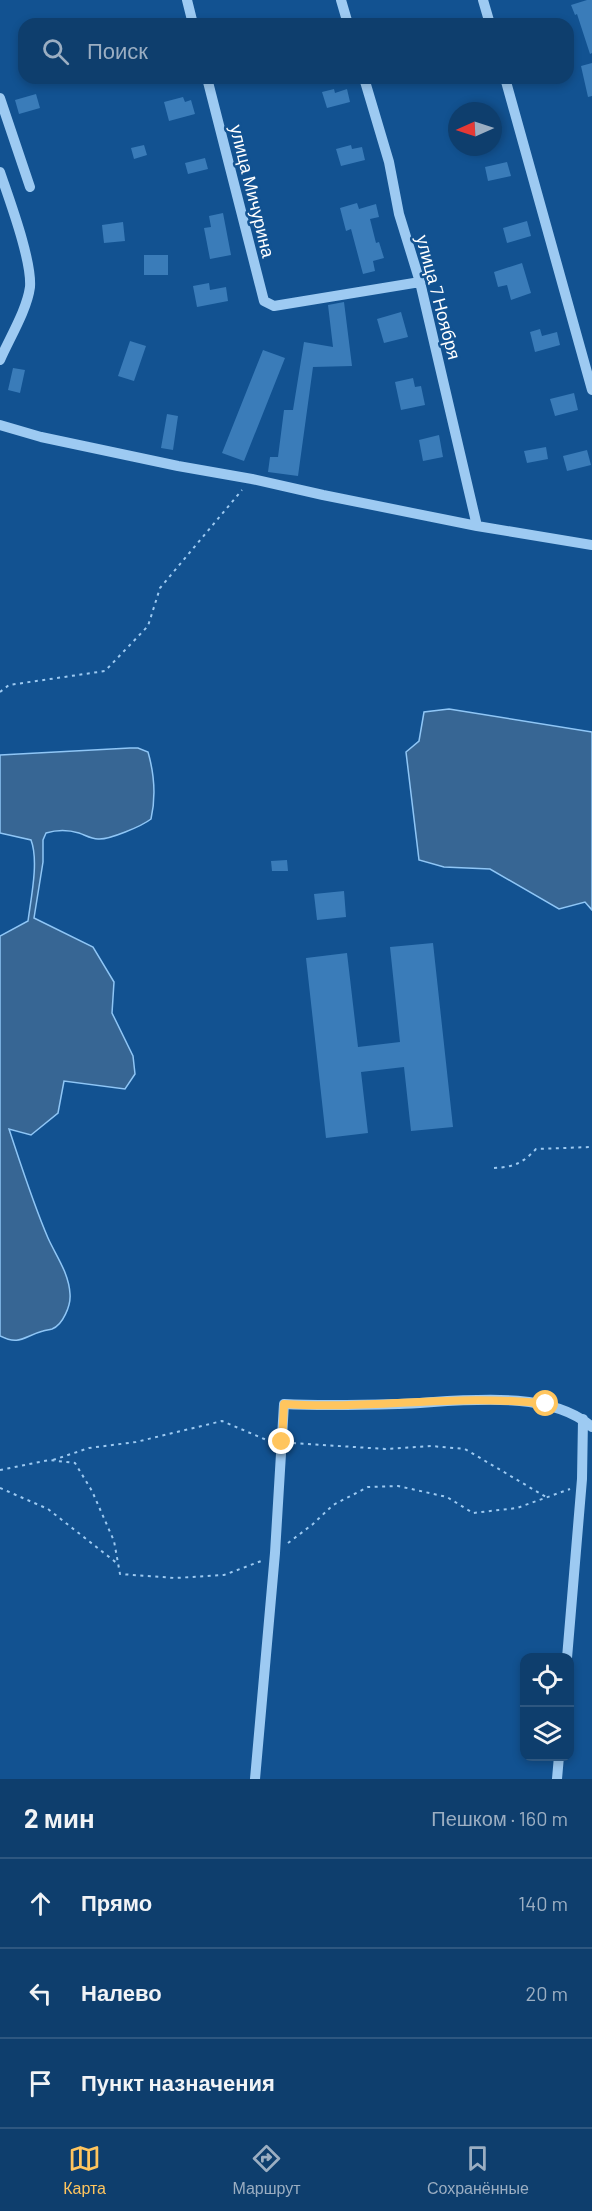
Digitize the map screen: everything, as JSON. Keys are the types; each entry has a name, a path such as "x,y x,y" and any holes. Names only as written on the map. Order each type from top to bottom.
{"street":[{"path":"187,0 192,18"},
{"path":"341,0 346,18"},
{"path":"483,0 488,18"},
{"name":"улица Мичурина","path":"209,84 264,301 274,306 420,282"},
{"name":"улица 7 Ноября","path":"366,84 389,162 399,214 420,282 477,526"},
{"path":"507,84 592,390"},
{"path":"0,98 30,187"},
{"path":"0,171 27,261 30,287 0,360"},
{"path":"0,425 41,437 178,466 252,479 477,526 592,545"},
{"path":"255,1779 284,1404 326,1407 510,1400 546,1404 583,1419 592,1427"},
{"path":"567,1653 582,1479 583,1419"},
{"path":"557,1779 559,1761"}],"path":[{"path":"0,692 9,685 105,671 148,626 160,588 252,479"},
{"path":"494,1168 512,1167 526,1160 536,1149 592,1146"},
{"path":"52,1460 89,1448 136,1442 222,1421 266,1440 282,1442 385,1449 431,1446 465,1449 546,1497"},
{"path":"0,1488 48,1509 118,1564"}],"water":[{"path":"449,709 592,732 592,910 585,902 559,909 490,869 444,867 419,860 406,752 419,741 424,712"},
{"path":"138,748 148,752 152,768 154,785 151,819 125,832 103,839 71,831 58,831 46,833 43,840 43,862 34,918 93,947 114,982 112,1013 133,1056 135,1074 125,1089 64,1081 58,1113 31,1135 9,1129 48,1238 65,1272 70,1294 66,1314 56,1327 22,1339 7,1339 0,1336 0,936 28,921 34,880 34,858 31,840 0,833 0,755"}],"building":[{"path":"592,0 592,53 590,54 577,14 575,15 571,5"},
{"path":"592,63 592,96 588,97 581,66"},
{"path":"334,89 335,93 347,89 350,102 327,108 322,92"},
{"path":"36,94 40,108 19,114 15,100"},
{"path":"183,97 185,102 191,100 195,114 169,121 164,102"},
{"path":"144,145 147,155 134,159 131,148"},
{"path":"351,145 352,149 362,147 365,160 341,166 336,149"},
{"path":"205,158 208,169 188,174 185,163"},
{"path":"507,162 511,176 488,181 485,167"},
{"path":"357,203 359,209 376,204 379,217 370,219 376,243 379,242 384,258 373,261 375,271 363,274 351,229 346,231 340,208"},
{"path":"223,213 231,255 210,259 204,228 211,227 209,216"},
{"path":"527,221 531,236 507,243 503,228"},
{"path":"123,222 125,241 104,243 102,225"},
{"path":"144,255 168,255 168,275 144,275"},
{"path":"522,263 531,293 511,300 507,285 498,287 494,272"},
{"path":"209,283 210,290 226,287 228,301 197,307 193,286"},
{"path":"344,302 352,366 313,367 298,476 268,472 270,457 278,457 284,410 293,410 304,342 333,347 328,305"},
{"path":"401,312 408,337 384,343 377,319"},
{"path":"540,329 542,336 557,332 560,345 535,352 530,332"},
{"path":"130,341 146,346 134,381 118,376"},
{"path":"263,350 285,358 244,461 222,453"},
{"path":"13,368 25,370 20,393 8,390"},
{"path":"413,378 415,387 421,386 425,405 401,410 395,382"},
{"path":"574,393 578,410 555,416 550,399"},
{"path":"167,414 178,416 173,450 161,448"},
{"path":"439,435 443,457 423,461 419,440"},
{"path":"546,447 548,459 527,463 524,451"},
{"path":"587,450 591,465 567,471 563,456"},
{"path":"287,860 288,871 272,871 271,861"},
{"path":"344,891 346,917 317,920 314,894"},
{"path":"433,943 453,1127 411,1131 404,1067 361,1072 368,1133 326,1138 306,958 347,953 358,1047 400,1042 390,947"}],"route":[{"path":"282,1442 284,1404 326,1407 510,1400 546,1404"}]}
